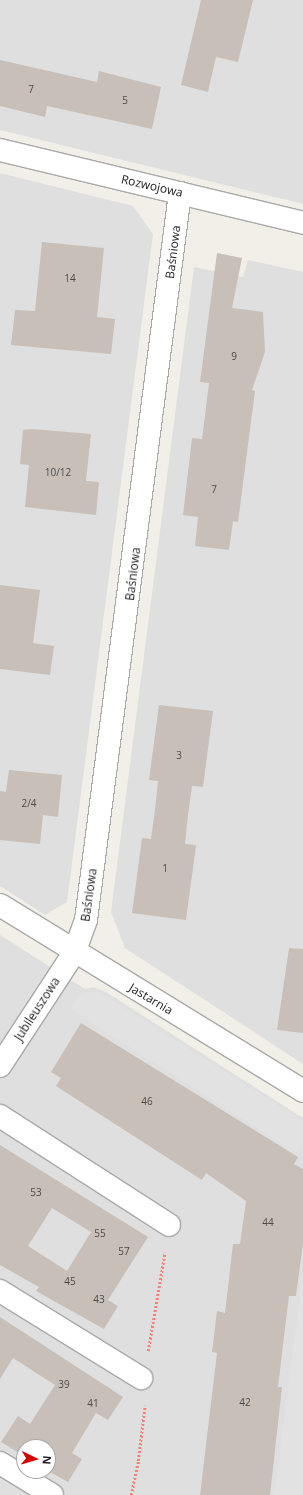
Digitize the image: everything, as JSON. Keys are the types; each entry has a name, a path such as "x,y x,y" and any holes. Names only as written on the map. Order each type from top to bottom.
{"street":[{"name":"Rozwojowa","path":"0,150 303,223"},
{"name":"Baśniowa","path":"74,952 84,931 88,912 180,193"},
{"name":"Jastarnia","path":"0,905 74,952 303,1091"},
{"name":"Jubileuszowa","path":"0,1066 74,952"},
{"path":"0,1116 169,1225"},
{"path":"0,1291 141,1378"},
{"path":"0,1462 52,1495"}],"shaded area":[{"path":"0,0 303,0 303,204 0,130"},
{"path":"0,173 133,206 153,234 67,902 45,915 0,886"},
{"path":"248,260 303,272 303,1064 125,948 111,912 194,267 243,277"},
{"path":"0,935 85,989 93,987 106,992 303,1118 303,1495 0,1495"},
{"path":"92,990 101,993 303,1121 303,1142 296,1153 70,1009 80,994"},
{"path":"303,1275 303,1495 274,1495"}],"building":[{"path":"201,0 253,0 238,62 216,57 208,92 181,85"},
{"path":"0,60 97,82 99,71 161,87 152,129 47,106 45,117 0,106"},
{"path":"42,242 104,248 97,317 115,319 111,354 11,345 15,310 35,311"},
{"path":"217,253 242,258 232,308 263,312 265,352 252,390 255,391 238,522 233,521 229,550 195,546 198,517 183,515 192,438 202,439 209,383 200,382"},
{"path":"32,429 91,434 86,481 99,482 96,515 25,507 29,465 20,464 23,430"},
{"path":"0,585 40,590 33,643 54,646 50,675 0,669"},
{"path":"159,705 213,711 203,787 192,786 188,815 185,844 196,845 186,920 132,913 142,838 151,839 155,810 158,781 149,780"},
{"path":"9,770 62,775 58,817 43,815 40,844 0,840 0,791 6,792"},
{"path":"289,948 303,949 303,1033 277,1030"},
{"path":"81,1023 298,1157 294,1164 303,1169 303,1243 296,1296 289,1296 278,1387 282,1387 270,1495 200,1495 217,1353 212,1352 217,1311 225,1313 233,1244 240,1244 246,1201 206,1173 202,1180 56,1086 61,1078 51,1072"},
{"path":"0,1145 148,1237 108,1300 118,1306 104,1329 36,1291 39,1287 0,1265","holes":["52,1208 91,1232 67,1271 28,1246"]},
{"path":"0,1317 123,1397 108,1420 96,1413 72,1453 82,1459 68,1482 56,1475 56,1439 16,1439 16,1451 1,1442 18,1416 30,1424 55,1385 13,1358 0,1379"}]}
